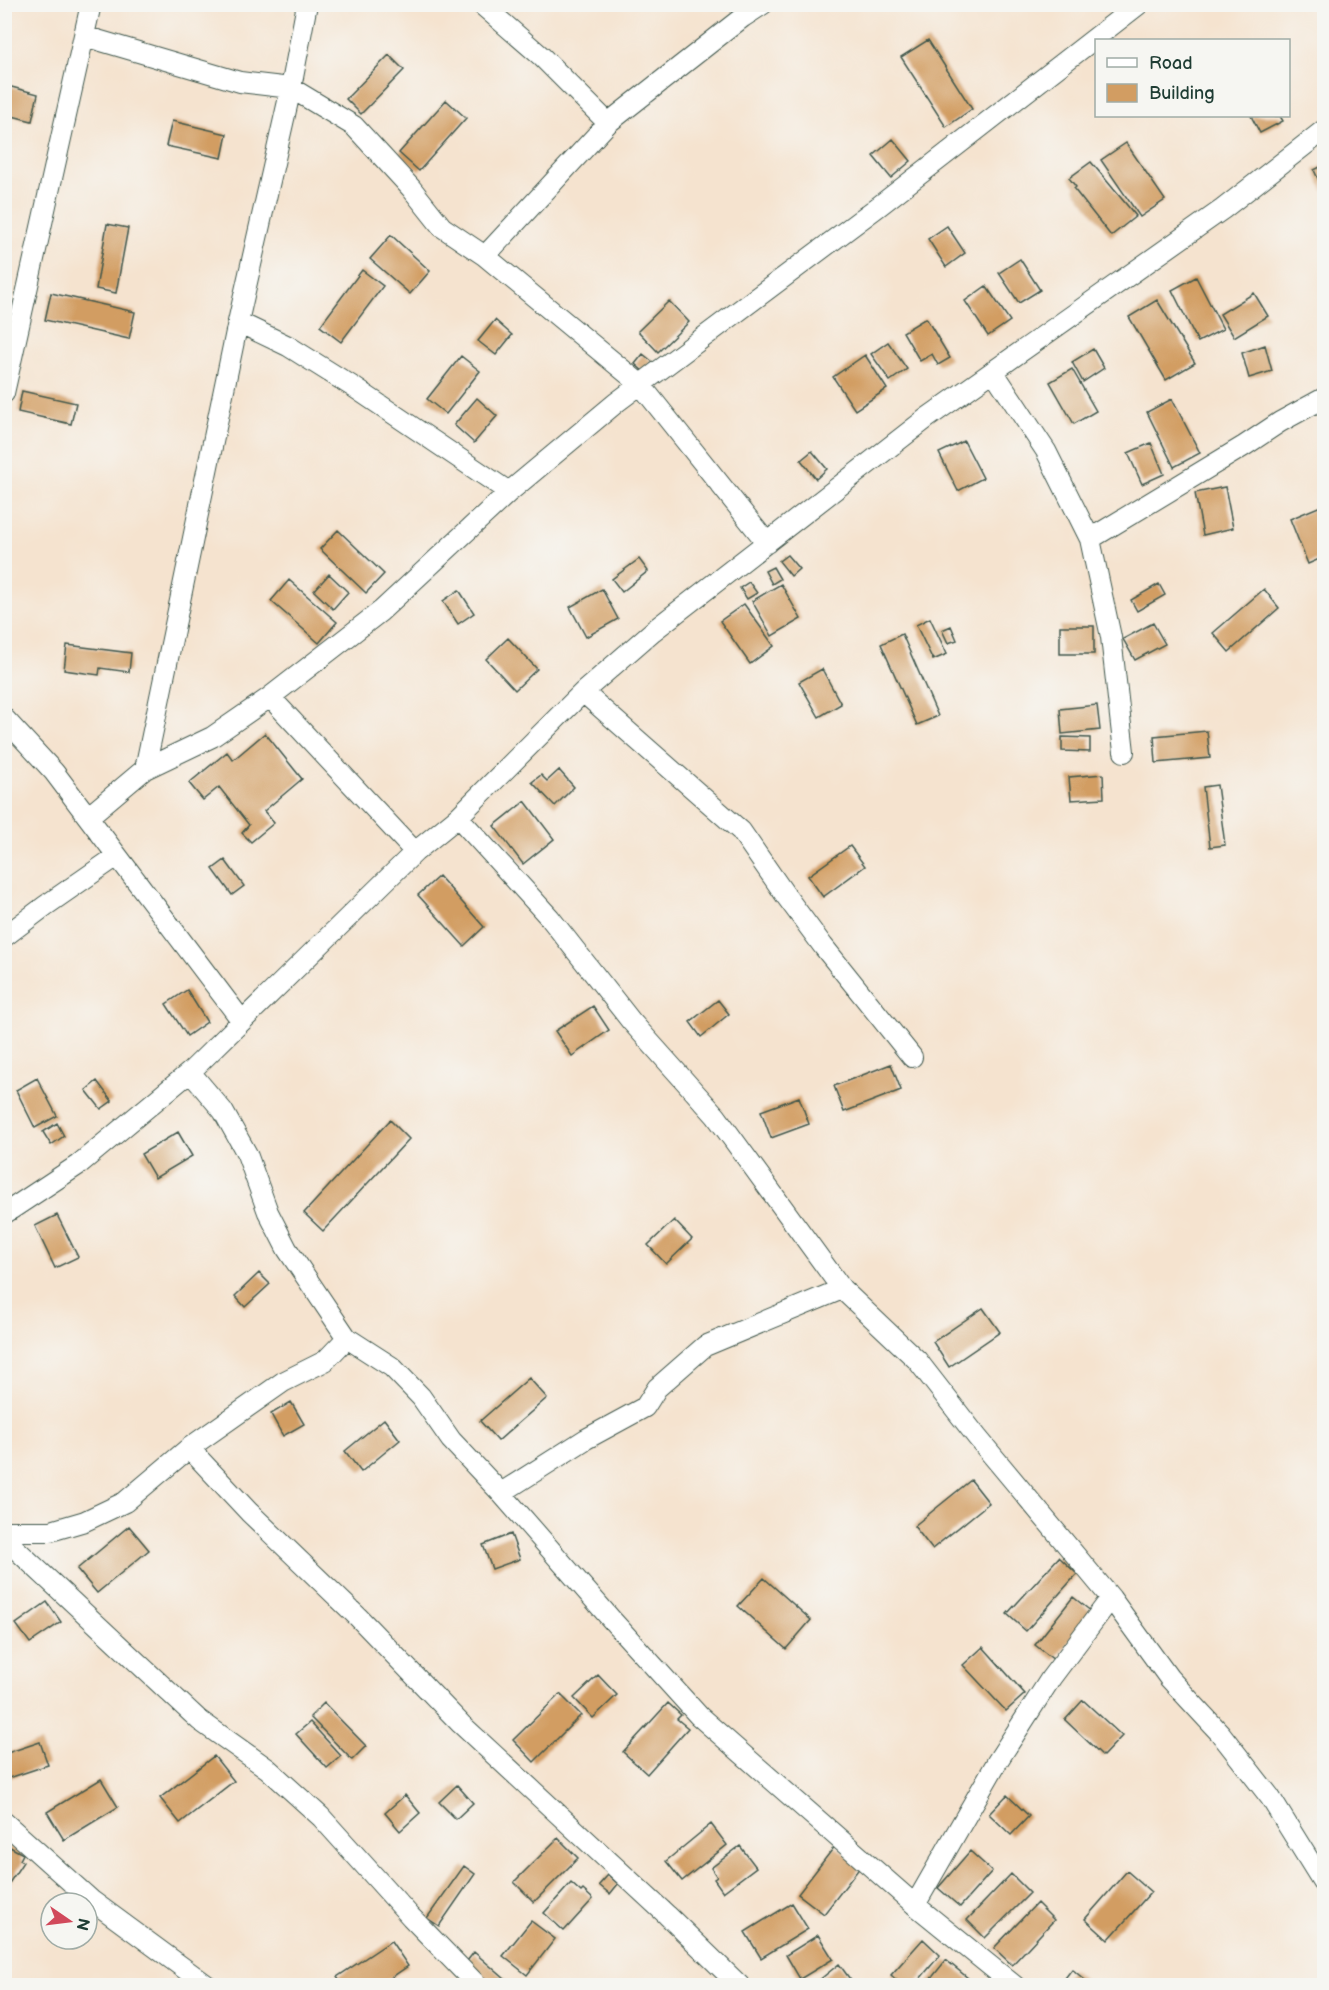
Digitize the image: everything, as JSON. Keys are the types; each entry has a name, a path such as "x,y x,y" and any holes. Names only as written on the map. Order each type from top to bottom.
{"street":[{"path":"4,393 91,4"},
{"path":"145,769 307,4"},
{"path":"481,4 541,56 608,123"},
{"path":"485,256 608,123 743,17 763,4"},
{"path":"88,817 145,769 212,737 270,697 381,611 509,492 640,384 879,206 1139,4"},
{"path":"84,36 240,82 291,88 354,126 411,188 442,227 485,256 640,384 767,543"},
{"path":"6,1210 78,1165 190,1072 415,852 458,817 583,692 653,631 927,418 1223,209 1324,130"},
{"path":"238,322 288,346 355,388 509,492"},
{"path":"993,371 1046,451 1089,539 1111,638 1124,752"},
{"path":"1089,539 1280,422 1324,398"},
{"path":"583,692 741,831 823,946 912,1056"},
{"path":"270,697 415,852"},
{"path":"4,718 54,772 242,1021"},
{"path":"458,817 550,918 631,1021 716,1116 842,1289 917,1360 977,1437 1110,1598 1169,1678 1220,1733 1270,1797 1324,1884"},
{"path":"4,936 117,856"},
{"path":"190,1072 224,1111 247,1154 268,1212 287,1249 347,1338 392,1367 421,1397 451,1440 699,1716 915,1905 1015,1986"},
{"path":"501,1493 586,1439 645,1407 657,1388 705,1346 842,1289"},
{"path":"4,1531 51,1531 85,1521 125,1502 189,1448 283,1382 325,1361 347,1338"},
{"path":"189,1448 249,1512 358,1617 461,1724 740,1986"},
{"path":"4,1538 199,1720 268,1769 321,1817 411,1917 478,1986"},
{"path":"915,1905 997,1762 1051,1678 1110,1598"},
{"path":"4,1822 91,1900 208,1986"}],"building":[{"path":"928,40 972,109 946,127 901,57"},
{"path":"389,55 404,70 361,114 346,99"},
{"path":"4,85 38,94 32,121 4,114"},
{"path":"446,100 466,118 419,171 399,153"},
{"path":"1252,117 1281,117 1283,121 1260,133"},
{"path":"172,121 227,134 222,158 166,146"},
{"path":"893,139 911,161 891,178 873,156"},
{"path":"1126,143 1165,200 1140,217 1101,160"},
{"path":"1091,162 1136,216 1111,236 1074,189 1076,187 1069,178"},
{"path":"1324,165 1324,192 1314,170"},
{"path":"107,224 128,228 116,293 96,289"},
{"path":"947,226 965,253 946,267 928,239"},
{"path":"391,235 430,271 410,294 370,259"},
{"path":"1020,259 1040,290 1019,303 999,273"},
{"path":"362,270 383,286 341,342 320,326"},
{"path":"1196,277 1223,329 1198,342 1172,290"},
{"path":"986,286 1010,321 988,336 965,301"},
{"path":"51,293 135,312 129,339 45,320"},
{"path":"1254,293 1268,316 1234,337 1220,314"},
{"path":"1157,300 1195,363 1166,380 1129,317"},
{"path":"669,301 689,322 658,352 638,331"},
{"path":"926,318 950,358 938,365 932,354 920,361 903,332"},
{"path":"495,320 512,335 496,355 478,341"},
{"path":"888,342 907,369 890,381 871,354"},
{"path":"1265,345 1272,371 1249,378 1242,353"},
{"path":"1093,349 1104,368 1083,382 1072,362"},
{"path":"643,354 653,362 644,372 635,364"},
{"path":"865,355 887,389 855,410 833,377"},
{"path":"461,356 480,371 446,414 427,399"},
{"path":"1072,369 1096,411 1074,424 1050,382"},
{"path":"22,391 76,403 71,424 18,412"},
{"path":"477,398 497,416 474,443 454,425"},
{"path":"1172,399 1200,453 1174,467 1147,412"},
{"path":"964,441 983,478 958,491 939,453"},
{"path":"1151,443 1164,474 1142,484 1128,453"},
{"path":"812,451 827,469 816,479 801,460"},
{"path":"1225,487 1233,528 1203,535 1195,493"},
{"path":"1323,505 1324,557 1308,564 1290,519"},
{"path":"338,530 384,574 366,593 320,549"},
{"path":"787,555 799,569 791,576 779,561"},
{"path":"639,559 648,571 622,592 612,579"},
{"path":"773,567 780,579 772,584 765,571"},
{"path":"329,574 348,592 333,609 314,591"},
{"path":"289,580 337,622 319,643 271,601"},
{"path":"749,582 757,593 747,599 740,588"},
{"path":"781,584 801,619 772,636 752,601"},
{"path":"1159,584 1165,595 1137,611 1131,600"},
{"path":"602,589 618,619 586,637 570,607"},
{"path":"1264,589 1279,608 1229,652 1213,633"},
{"path":"459,590 474,613 458,624 443,601"},
{"path":"744,604 774,646 750,664 720,621"},
{"path":"930,618 947,654 933,660 916,625"},
{"path":"1153,623 1165,644 1135,660 1123,639"},
{"path":"951,626 957,640 948,643 942,630"},
{"path":"1060,626 1094,626 1094,654 1060,654"},
{"path":"902,634 938,716 917,725 881,644"},
{"path":"508,638 537,669 515,690 486,659"},
{"path":"67,645 131,653 129,672 100,668 99,675 64,670"},
{"path":"822,669 841,704 819,717 799,682"},
{"path":"1097,705 1100,730 1062,734 1060,709"},
{"path":"1207,731 1210,758 1156,763 1154,736"},
{"path":"265,733 302,779 264,811 274,823 251,842 242,833 249,825 219,787 203,800 189,783 227,752 233,760"},
{"path":"1062,737 1090,738 1090,752 1062,751"},
{"path":"559,770 574,787 555,806 532,782 541,775 547,781"},
{"path":"1103,774 1104,798 1071,800 1069,777"},
{"path":"1217,785 1225,845 1210,847 1203,787"},
{"path":"525,801 554,839 523,864 494,826"},
{"path":"850,846 865,866 823,897 808,876"},
{"path":"225,860 244,886 232,895 213,869"},
{"path":"439,876 484,927 464,946 418,895"},
{"path":"187,990 207,1022 187,1036 166,1004"},
{"path":"718,1000 729,1014 701,1037 690,1022"},
{"path":"593,1006 609,1030 572,1056 555,1031"},
{"path":"891,1064 901,1090 844,1112 834,1086"},
{"path":"37,1078 57,1116 35,1128 16,1090"},
{"path":"97,1081 112,1101 101,1109 86,1090"},
{"path":"799,1097 809,1124 771,1138 761,1111"},
{"path":"390,1120 409,1139 323,1231 304,1213"},
{"path":"57,1123 64,1136 51,1145 43,1132"},
{"path":"178,1132 192,1156 155,1178 141,1154"},
{"path":"57,1215 78,1257 55,1268 35,1226"},
{"path":"674,1220 692,1239 666,1264 648,1245"},
{"path":"259,1273 270,1284 245,1307 235,1296"},
{"path":"983,1308 1000,1332 949,1367 933,1342"},
{"path":"529,1378 547,1398 498,1441 480,1421"},
{"path":"291,1402 304,1424 283,1436 271,1414"},
{"path":"384,1419 400,1440 361,1472 345,1451"},
{"path":"971,1480 989,1503 932,1549 914,1526"},
{"path":"129,1526 149,1550 97,1593 77,1569"},
{"path":"511,1534 520,1559 492,1569 483,1545"},
{"path":"1059,1557 1077,1574 1026,1631 1007,1614"},
{"path":"764,1578 811,1620 786,1649 738,1606"},
{"path":"1073,1597 1092,1612 1054,1660 1035,1645"},
{"path":"47,1602 61,1622 30,1643 16,1624"},
{"path":"983,1647 1025,1694 1006,1711 963,1665"},
{"path":"598,1675 617,1695 593,1718 574,1698"},
{"path":"560,1694 581,1715 534,1762 513,1740"},
{"path":"1083,1700 1122,1736 1103,1756 1065,1720"},
{"path":"324,1703 366,1746 352,1760 310,1717"},
{"path":"668,1703 681,1715 677,1719 688,1728 647,1774 623,1752"},
{"path":"310,1722 341,1756 327,1768 296,1734"},
{"path":"40,1742 48,1765 9,1778 4,1763 4,1754"},
{"path":"214,1756 234,1781 180,1823 160,1798"},
{"path":"101,1779 118,1807 64,1840 47,1812"},
{"path":"457,1785 473,1803 456,1819 439,1802"},
{"path":"405,1795 420,1813 400,1831 385,1813"},
{"path":"1007,1795 1029,1816 1011,1835 989,1814"},
{"path":"711,1824 727,1845 682,1881 666,1861"},
{"path":"558,1838 578,1858 534,1902 514,1882"},
{"path":"740,1846 756,1867 723,1892 714,1879 717,1877 711,1868"},
{"path":"835,1846 861,1866 824,1914 798,1894"},
{"path":"10,1847 23,1854 20,1860 23,1862 4,1891 4,1850 7,1852"},
{"path":"970,1851 992,1871 960,1907 938,1888"},
{"path":"464,1866 475,1874 439,1926 427,1918"},
{"path":"1127,1871 1151,1892 1108,1940 1085,1919"},
{"path":"1011,1874 1030,1893 985,1938 967,1920"},
{"path":"608,1875 618,1884 610,1894 599,1885"},
{"path":"571,1883 593,1899 564,1931 544,1913"},
{"path":"792,1903 808,1929 761,1958 745,1932"},
{"path":"1037,1903 1054,1920 1012,1965 994,1948"},
{"path":"531,1921 555,1939 527,1975 503,1956"},
{"path":"818,1935 833,1959 800,1979 786,1955"},
{"path":"923,1939 940,1955 914,1986 903,1986 891,1975"},
{"path":"391,1941 408,1966 379,1986 343,1986 337,1977"},
{"path":"474,1952 513,1986 487,1986 464,1965"},
{"path":"946,1960 969,1979 964,1986 925,1986"},
{"path":"839,1964 855,1986 812,1986"},
{"path":"1072,1969 1092,1986 1059,1986"}]}
